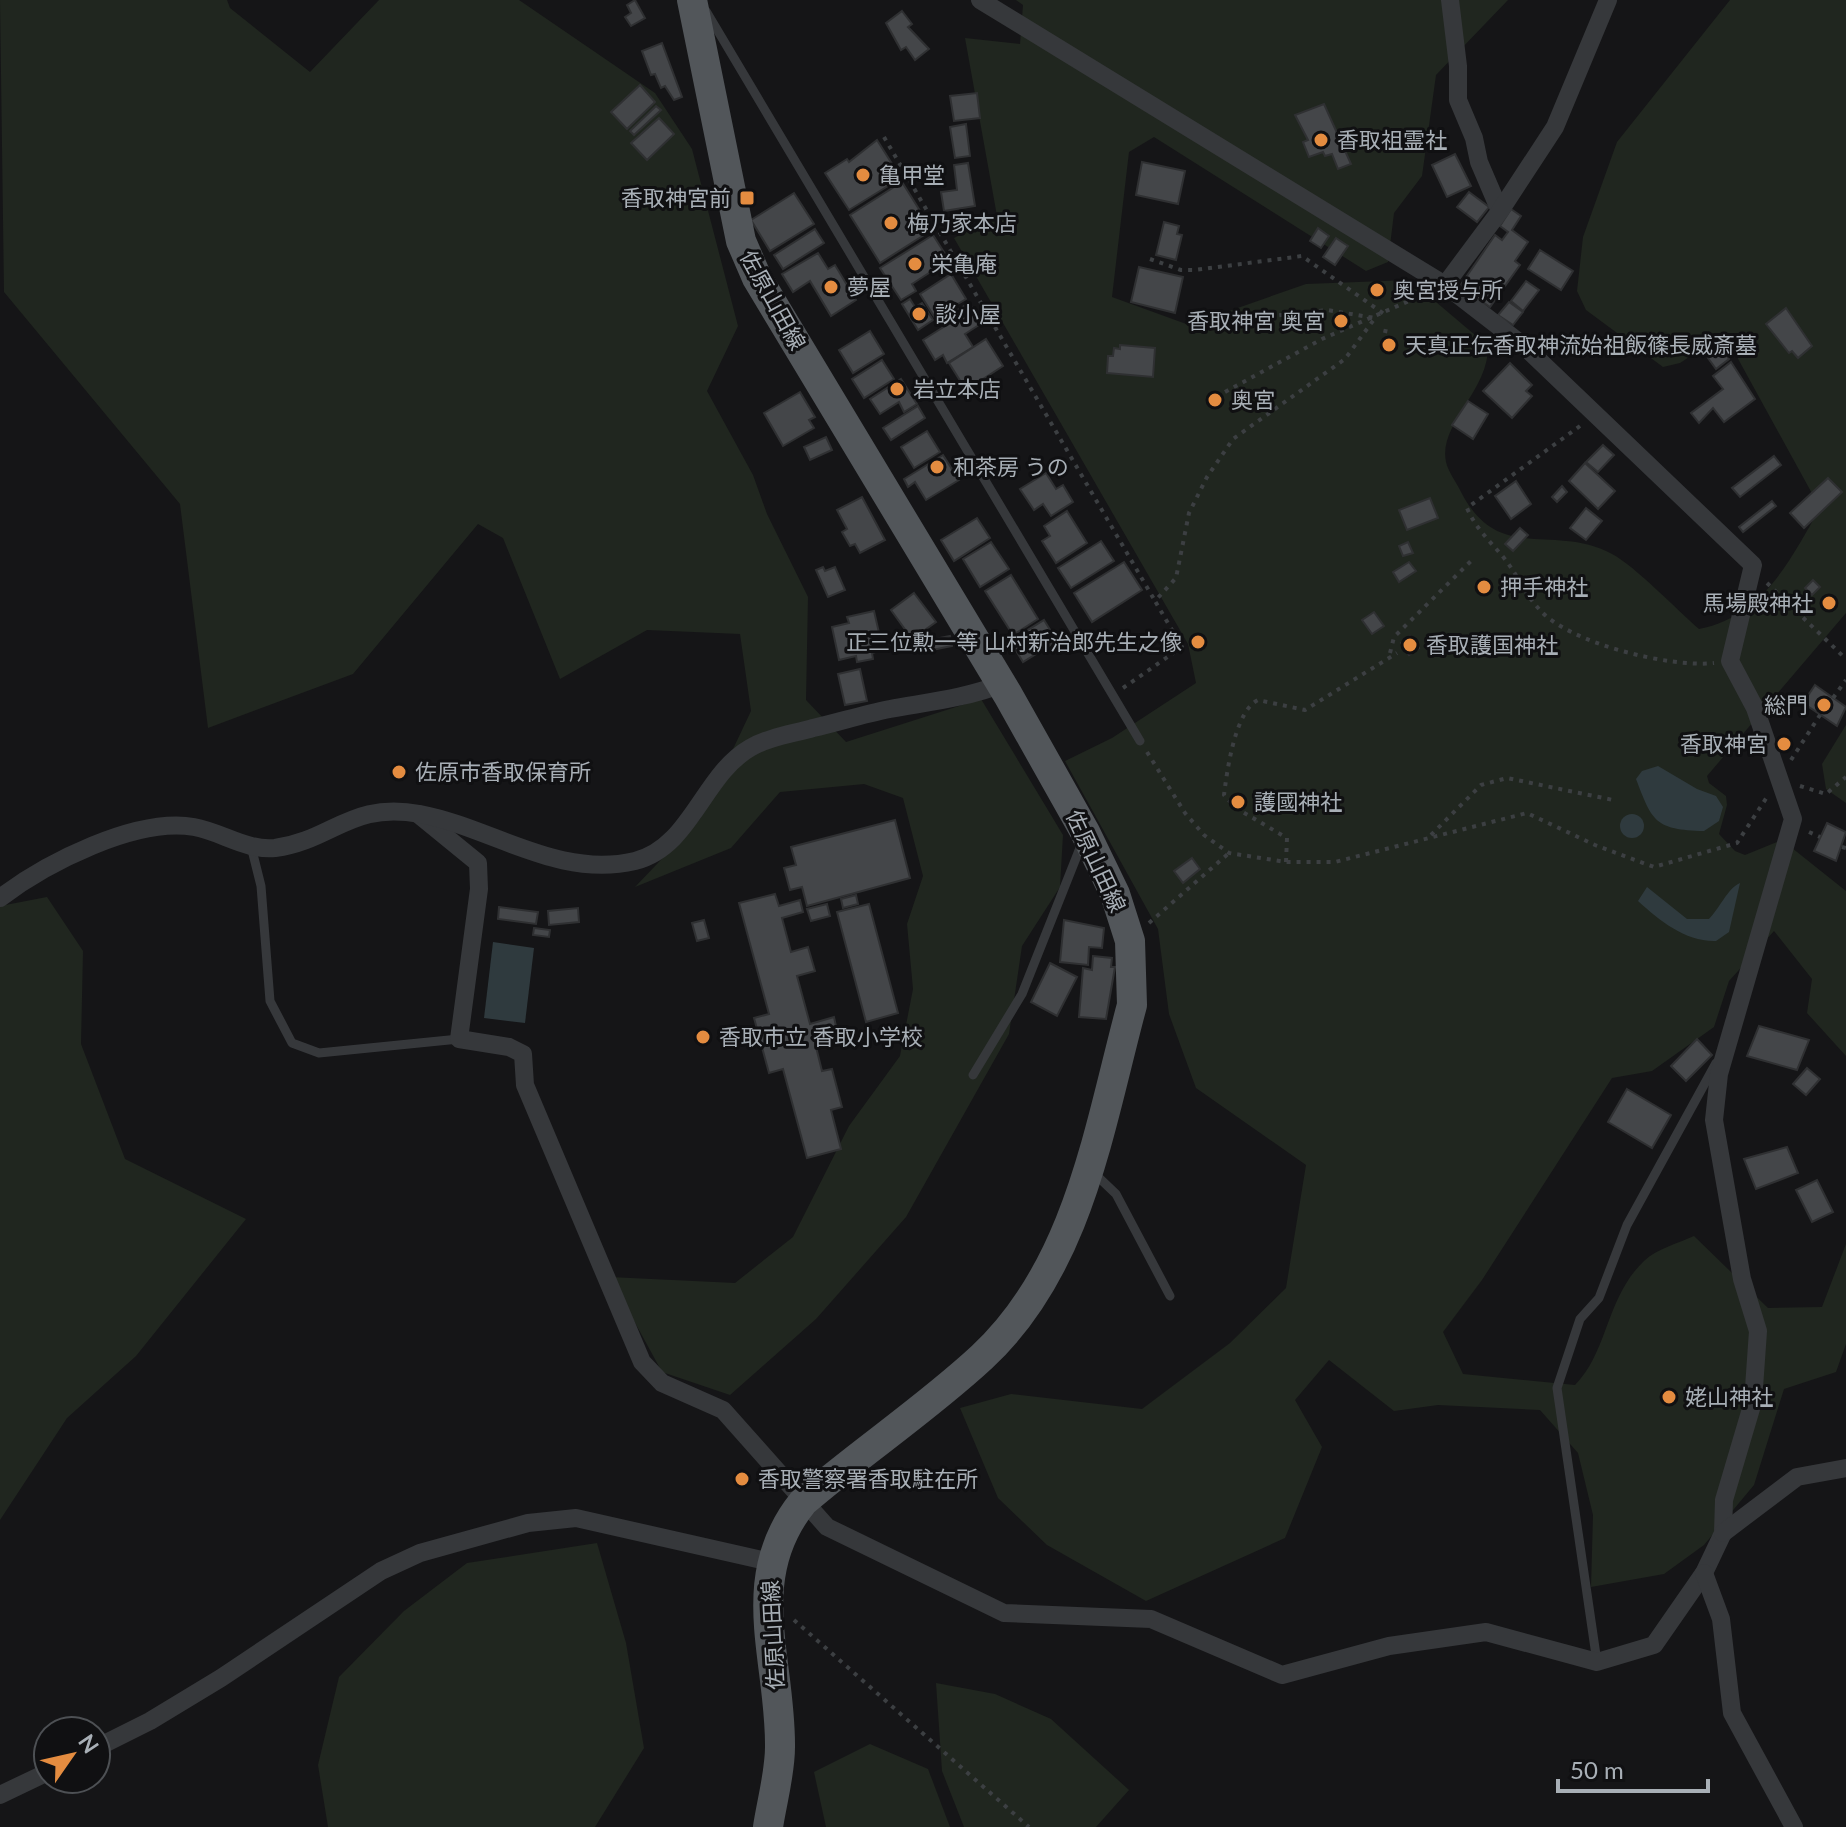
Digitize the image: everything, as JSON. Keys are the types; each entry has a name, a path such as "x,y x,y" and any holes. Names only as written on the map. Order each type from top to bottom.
{"main road":[{"name":"佐原山田線","path":"692,0 741,241 757,278 1002,684 1085,832 1115,894 1130,941 1132,1005 1073,1220 1050,1268 1011,1324 984,1356 803,1502 782,1533 771,1562 767,1596 780,1749 768,1827"}],"street":[{"path":"418,814 478,863 479,889 459,1039 509,1047 523,1054 525,1085 642,1362 662,1383 723,1410 827,1527 1004,1613 1151,1619 1282,1675 1389,1646 1486,1632 1597,1662 1654,1645 1704,1573 1723,1533 1724,1500 1753,1402 1758,1331 1742,1279 1714,1120 1719,1074 1793,819 1755,708 1730,661 1753,565 1524,346 1445,285 980,0"},
{"path":"1450,0 1458,66 1458,100 1500,211"},
{"path":"1445,285 1500,211 1555,127 1608,0"},
{"path":"0,898 17,885 89,846 172,823 199,828 251,846 279,847 366,812 387,810 459,823 567,864 636,861 665,846 736,758 762,742 887,710 979,693 1002,684"},
{"path":"1723,1533 1797,1477 1846,1468"},
{"path":"112,1739 221,1678 381,1571 420,1553 528,1523 576,1518 771,1562"},
{"path":"1704,1573 1721,1619 1732,1713 1794,1827"},
{"path":"0,1795 32,1780"}],"lane":[{"path":"700,0 1142,745"},
{"path":"973,1075 1022,994 1047,926 1074,870 1085,832"},
{"path":"251,846 261,886 270,1001 292,1043 319,1053 459,1039"},
{"path":"1597,1662 1557,1388 1580,1319 1599,1298 1627,1225 1729,1039"},
{"path":"1088,1168 1116,1194 1170,1296"}],"path":[{"path":"884,137 1182,647 1112,696"},
{"path":"1150,259 1181,270 1195,270 1302,256 1384,314"},
{"path":"1225,392 1322,339 1445,285"},
{"path":"1237,320 1327,310 1375,318"},
{"path":"1155,601 1176,578 1189,513 1207,477 1233,439 1345,359 1375,318"},
{"path":"1594,414 1467,508 1474,525 1505,559 1540,611 1566,629 1626,652 1708,664 1730,661"},
{"path":"1390,653 1394,637 1472,560"},
{"path":"1774,592 1846,659"},
{"path":"1286,862 1287,838 1236,808 1224,795 1230,755 1249,707 1258,700 1305,710 1397,653"},
{"path":"1833,698 1846,680"},
{"path":"1797,751 1820,715"},
{"path":"1142,745 1185,813 1204,835 1229,853 1286,862 1335,862 1527,813 1595,845 1654,867 1737,843 1757,813"},
{"path":"1779,779 1826,794 1846,777"},
{"path":"1430,836 1481,785 1507,778 1613,800"},
{"path":"1130,941 1229,853"},
{"path":"767,1596 1029,1827"}],"shaded area":[{"path":"0,0 227,0 230,8 310,72 379,0 519,0 655,93 692,149 738,326 707,391 753,475 767,514 808,597 806,700 846,742 981,699 1063,835 1060,887 1022,946 1009,1034 906,1217 816,1319 730,1395 662,1372 610,1277 735,1283 793,1237 849,1126 900,1056 913,989 907,924 923,876 903,798 864,784 780,792 731,848 635,887 700,819 751,711 740,634 647,630 560,679 503,538 478,524 353,674 208,728 180,504 4,292"},
{"path":"1016,0 1508,0 1436,75 1422,176 1394,213 1388,262 1366,271 1154,137 1129,152 1112,297 1189,325 1306,284 1410,280 1488,346 1481,378 1449,434 1446,448 1448,469 1475,513 1491,528 1509,535 1590,545 1612,554 1644,578 1699,629 1722,622 1758,599 1786,566 1820,508 1731,346 1717,339 1680,363 1663,367 1586,310 1577,291 1583,237 1617,142 1730,0 1846,0 1846,613 1707,776 1709,783 1726,796 1727,805 1719,834 1735,851 1745,855 1782,840 1846,891 1846,1056 1807,1013 1812,979 1774,931 1729,981 1714,1027 1652,1071 1612,1078 1482,1280 1443,1332 1463,1374 1575,1385 1594,1357 1631,1275 1644,1261 1661,1250 1694,1236 1768,1308 1822,1307 1846,1244 1846,1344 1836,1372 1784,1389 1754,1485 1704,1545 1664,1574 1591,1587 1593,1515 1578,1453 1540,1410 1438,1405 1394,1411 1329,1360 1295,1400 1322,1447 1285,1538 1146,1601 1047,1545 998,1498 960,1408 1011,1394 1142,1409 1230,1343 1286,1288 1306,1165 1196,1088 1169,1014 1158,929 1065,761 1112,738 1196,683 1188,644 954,238 997,216 965,38 1020,44 1023,5"},
{"path":"1846,725 1846,803 1826,789 1822,764"},
{"path":"1658,766 1697,789 1716,796 1723,807 1719,821 1704,831 1675,828 1658,820 1646,805 1636,779 1642,771"},
{"path":"1632,814 1641,817 1644,826 1641,835 1632,838 1623,835 1620,826 1623,817"},
{"path":"1740,883 1729,932 1716,941 1684,934 1664,923 1638,901 1647,887 1687,919 1709,919"},
{"path":"47,897 83,951 81,1044 125,1159 246,1219 136,1356 67,1418 0,1520 0,906"},
{"path":"493,942 534,948 525,1023 484,1018"},
{"path":"597,1543 626,1643 644,1748 595,1827 328,1827 318,1765 339,1677 404,1611 467,1563"},
{"path":"936,1683 995,1694 1051,1719 1129,1790 1096,1827 964,1827 942,1771"},
{"path":"870,1744 928,1769 950,1827 826,1827 814,1772"}],"building":[{"path":"635,0 645,18 631,26 625,17 631,13 627,5"},
{"path":"902,11 912,24 908,27 929,49 915,60 906,47 901,50 886,23"},
{"path":"662,43 682,97 674,100 665,86 661,88 655,74 651,75 642,51"},
{"path":"640,85 655,102 627,129 611,112"},
{"path":"977,93 980,118 954,121 950,96"},
{"path":"1324,104 1351,164 1338,169 1332,154 1325,156 1323,152 1309,157 1303,142 1308,140 1295,115"},
{"path":"656,106 661,110 634,135 630,131"},
{"path":"659,118 674,134 647,160 631,143"},
{"path":"966,124 970,156 955,158 950,127"},
{"name":"亀甲堂","path":"877,140 901,178 849,210 825,173 847,159 849,162"},
{"path":"1455,154 1471,186 1447,197 1432,165"},
{"path":"1142,162 1185,171 1178,204 1136,195"},
{"path":"968,163 975,206 944,211 941,192 957,190 954,165"},
{"name":"梅乃家本店","path":"902,182 932,230 880,263 850,215"},
{"path":"1469,192 1489,207 1477,222 1457,207"},
{"path":"794,193 814,224 770,251 751,220"},
{"path":"1511,209 1521,216 1512,230 1528,242 1515,261 1520,265 1490,307 1460,286 1495,235 1502,240 1508,232 1500,226"},
{"path":"1164,222 1179,226 1177,234 1182,235 1176,260 1156,255"},
{"path":"1318,228 1329,236 1321,248 1310,241"},
{"path":"815,229 824,243 783,269 774,255"},
{"name":"栄亀庵","path":"933,235 949,260 912,284 916,291 901,300 880,268"},
{"path":"1336,238 1348,246 1335,265 1323,257"},
{"path":"1540,250 1573,271 1561,290 1528,269"},
{"name":"夢屋","path":"818,253 828,269 835,265 856,300 831,316 810,281 793,292 782,274"},
{"path":"1139,267 1183,277 1175,313 1131,302"},
{"path":"951,274 966,299 935,318 920,294"},
{"path":"1526,281 1539,290 1523,311 1511,301"},
{"name":"談小屋","path":"910,299 915,307 922,303 933,320 918,330 902,304"},
{"path":"1509,302 1523,312 1513,325 1498,315"},
{"path":"969,303 982,323 965,334 973,347 947,363 943,355 935,360 923,340 953,321 949,315"},
{"path":"1786,308 1812,346 1798,358 1792,351 1789,353 1766,324"},
{"path":"870,331 884,354 853,373 839,350"},
{"path":"986,339 1003,366 966,390 949,363"},
{"path":"1120,345 1155,348 1153,377 1107,373 1108,356 1113,356 1114,348 1120,349"},
{"path":"1721,348 1729,359 1716,369 1708,358"},
{"path":"882,360 894,379 864,398 852,379"},
{"path":"1731,362 1755,399 1724,422 1713,408 1699,423 1691,413 1723,389 1713,376"},
{"path":"1510,363 1532,385 1526,391 1532,396 1512,418 1483,391"},
{"name":"岩立本店","path":"901,379 917,404 904,412 899,402 880,414 870,399"},
{"path":"800,392 815,417 809,420 814,428 783,446 764,413"},
{"path":"1468,401 1488,414 1473,439 1452,425"},
{"path":"918,406 925,418 891,440 883,428"},
{"path":"927,431 940,452 914,468 901,447"},
{"path":"826,437 832,450 810,460 804,447"},
{"path":"1603,445 1614,455 1598,472 1586,462"},
{"name":"和茶房 うの","path":"943,455 959,480 926,500 915,482 908,487 904,479"},
{"path":"1774,456 1781,465 1740,497 1732,488"},
{"path":"1585,463 1615,491 1598,509 1569,481"},
{"path":"1046,473 1056,489 1063,485 1073,502 1051,516 1043,504 1034,510 1020,489"},
{"path":"1828,478 1842,492 1804,528 1790,513"},
{"path":"1516,481 1531,504 1511,519 1495,496"},
{"path":"1562,486 1567,492 1557,502 1552,497"},
{"path":"862,497 885,540 860,553 855,544 850,546 842,532 847,529 837,510"},
{"path":"1430,498 1438,518 1407,530 1399,510"},
{"path":"1772,501 1776,506 1743,532 1739,527"},
{"path":"1586,508 1602,521 1586,540 1570,528"},
{"path":"1067,511 1087,543 1056,563 1042,541 1050,536 1044,526"},
{"path":"977,518 990,538 954,561 941,540"},
{"path":"1520,528 1528,535 1513,551 1505,544"},
{"path":"1101,541 1114,561 1071,588 1058,568"},
{"path":"991,542 1009,569 980,587 963,559"},
{"path":"1408,542 1413,553 1403,556 1399,546"},
{"path":"1124,562 1142,590 1092,622 1074,593"},
{"path":"1409,562 1416,571 1399,582 1393,572"},
{"path":"823,567 825,571 835,567 845,590 828,597 816,570"},
{"path":"1011,575 1038,619 1013,635 985,591"},
{"path":"1813,580 1820,587 1812,595 1805,588"},
{"path":"914,593 936,622 912,639 891,610"},
{"name":"馬場殿神社","path":"1829,596 1836,602 1828,610 1821,604"},
{"path":"874,611 883,650 872,653 873,659 857,662 856,656 839,660 832,627 849,623 847,617"},
{"path":"1374,612 1384,626 1372,634 1362,620"},
{"path":"1044,620 1057,641 1023,662 1010,641"},
{"path":"950,636 952,646 927,651 925,641"},
{"name":"香取護国神社","path":"1410,636 1419,648 1409,655 1401,643"},
{"path":"860,669 867,701 845,705 838,674"},
{"name":"総門","path":"1815,685 1846,707 1837,726 1803,703"},
{"path":"895,820 910,878 807,906 802,887 790,890 784,868 796,865 791,847"},
{"path":"1827,823 1846,832 1836,861 1814,851"},
{"path":"1192,858 1200,869 1183,883 1174,871"},
{"path":"775,894 779,906 800,900 803,912 782,918 791,952 808,947 815,971 797,976 810,1024 834,1017 837,1031 829,1033 832,1043 816,1047 822,1071 832,1069 842,1107 831,1110 841,1149 807,1158 783,1069 769,1073 754,1018 769,1014 739,903"},
{"path":"856,895 858,904 843,908 841,899"},
{"path":"827,904 830,916 811,921 807,909"},
{"path":"869,904 898,1013 866,1022 837,912"},
{"path":"499,907 538,912 536,924 498,919"},
{"path":"578,908 579,922 549,925 548,911"},
{"path":"704,920 709,938 697,941 692,923"},
{"path":"1064,920 1104,928 1102,948 1089,947 1088,965 1060,962"},
{"path":"534,928 550,930 549,937 533,935"},
{"path":"1093,956 1112,958 1111,967 1115,967 1106,1019 1079,1017 1083,968 1092,970"},
{"path":"1050,963 1077,977 1057,1016 1031,1002"},
{"path":"1759,1026 1809,1040 1797,1070 1747,1056"},
{"path":"1697,1039 1712,1055 1686,1081 1671,1066"},
{"path":"1807,1068 1820,1079 1806,1095 1793,1084"},
{"path":"1627,1089 1671,1115 1652,1148 1608,1122"},
{"path":"1787,1147 1798,1173 1756,1189 1744,1159"},
{"path":"1817,1180 1833,1212 1812,1222 1796,1190"}],"place":[{"name":"香取祖霊社","path":"1321,140"},
{"name":"亀甲堂","path":"863,175"},
{"name":"香取神宮前","path":"747,198"},
{"name":"梅乃家本店","path":"891,223"},
{"name":"栄亀庵","path":"915,264"},
{"name":"夢屋","path":"831,287"},
{"name":"奥宮授与所","path":"1377,290"},
{"name":"談小屋","path":"919,314"},
{"name":"香取神宮 奥宮","path":"1341,321"},
{"name":"天真正伝香取神流始祖飯篠長威斎墓","path":"1389,345"},
{"name":"岩立本店","path":"897,389"},
{"name":"奥宮","path":"1215,400"},
{"name":"和茶房 うの","path":"937,467"},
{"name":"押手神社","path":"1484,587"},
{"name":"馬場殿神社","path":"1829,603"},
{"name":"正三位勲一等 山村新治郎先生之像","path":"1198,642"},
{"name":"香取護国神社","path":"1410,645"},
{"name":"総門","path":"1824,705"},
{"name":"香取神宮","path":"1784,744"},
{"name":"佐原市香取保育所","path":"399,772"},
{"name":"護國神社","path":"1238,802"},
{"name":"香取市立 香取小学校","path":"703,1037"},
{"name":"姥山神社","path":"1669,1397"},
{"name":"香取警察署香取駐在所","path":"742,1479"}]}
